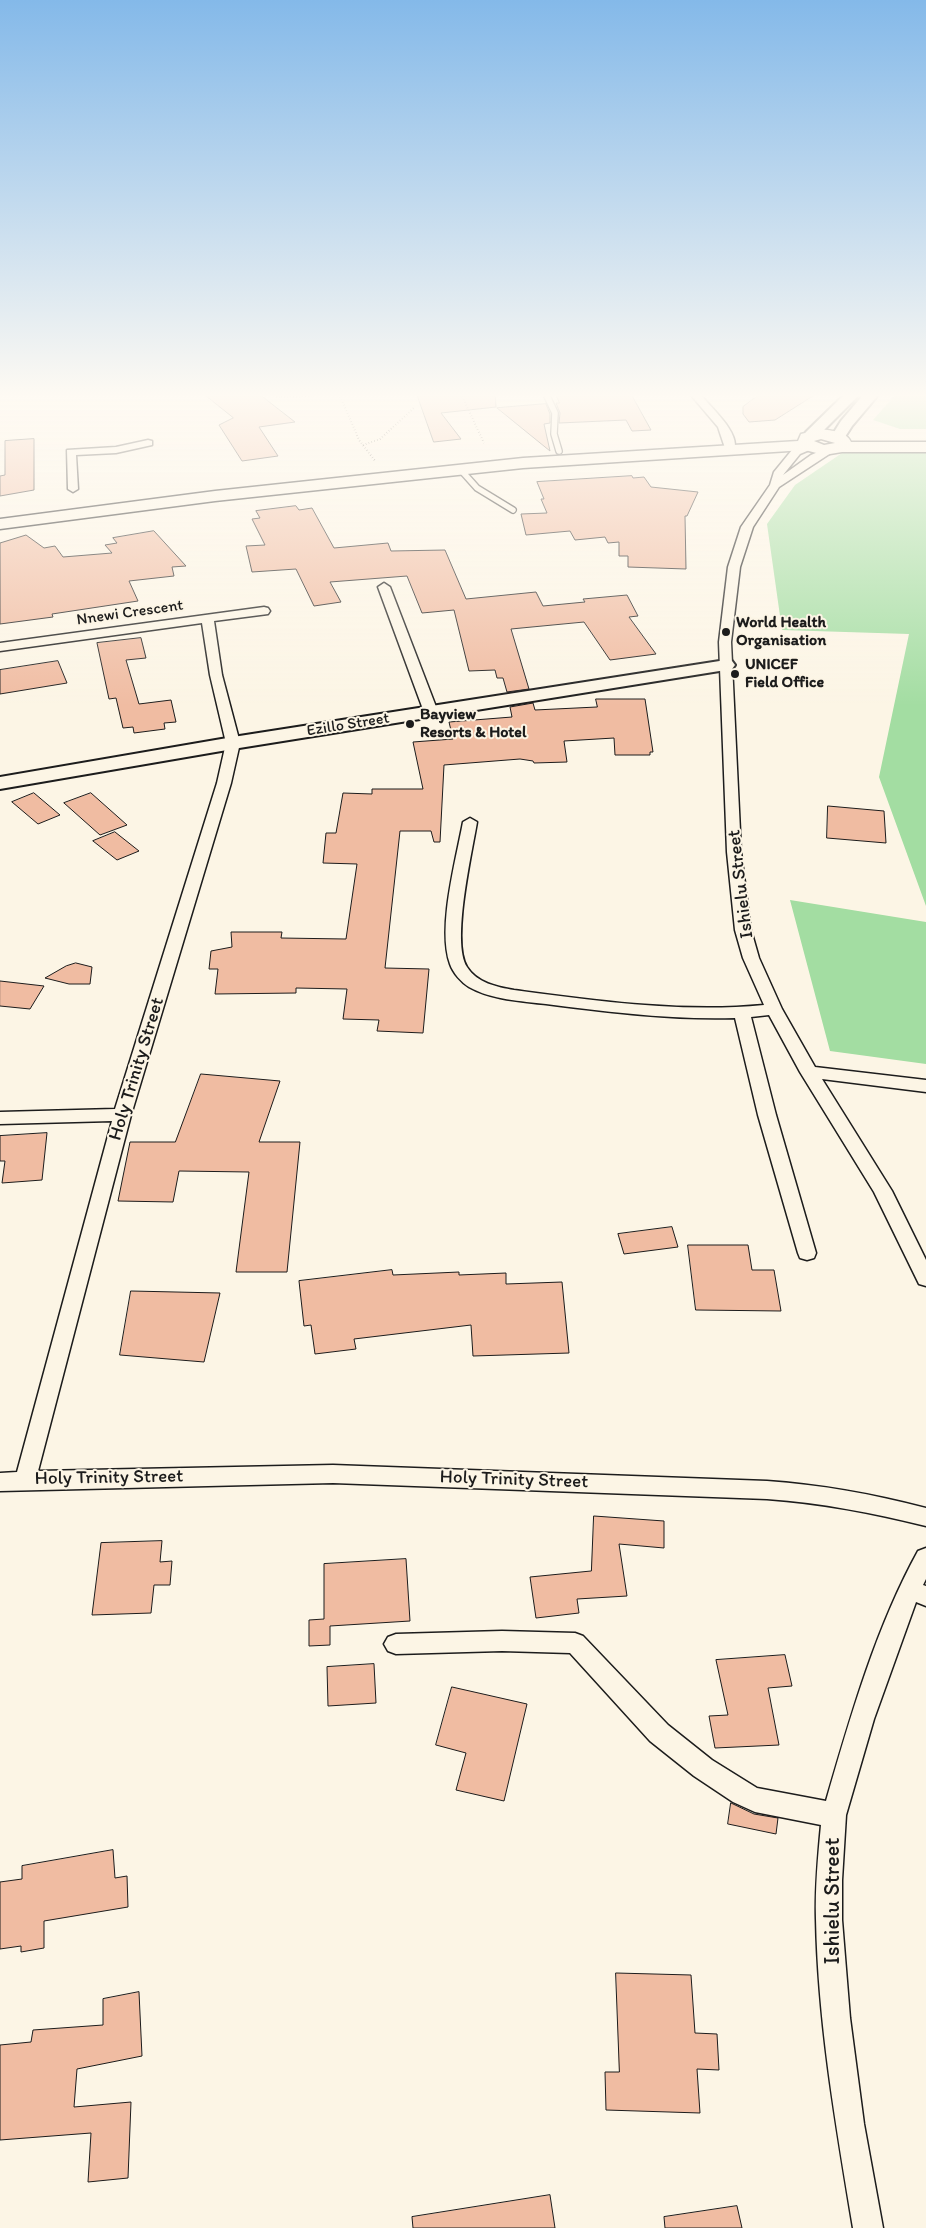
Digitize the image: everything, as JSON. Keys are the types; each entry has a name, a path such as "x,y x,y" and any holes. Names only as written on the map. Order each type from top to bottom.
{"main road":[{"path":"0,524 160,498"},
{"path":"0,515 163,498"}],"street":[{"name":"Ishielu Street","path":"766,498 747,527 734,567 725,642 728,748 733,808 734,852 744,930 751,958 774,1009 809,1072 883,1191 926,1280"},
{"path":"384,587 431,712"},
{"name":"Nnewi Crescent","path":"0,647 264,611"},
{"path":"208,619 216,675 233,743"},
{"name":"Ezillo Street","path":"0,783 233,743 726,665"},
{"name":"Holy Trinity Street","path":"233,743 224,783 122,1115 25,1480 333,1474 738,1488 814,1493 926,1517"},
{"path":"470,822 453,930 458,965 474,984 503,993 612,1007 675,1012 742,1013 774,1009"},
{"path":"742,1013 767,1115 807,1253"},
{"path":"809,1072 926,1086"},
{"path":"0,1118 122,1115"},
{"path":"0,1482 25,1480"},
{"name":"Ishielu Street","path":"868,2228 850,2124 836,2018 829,1900 834,1816 862,1719 918,1592 926,1558"},
{"path":"396,1644 502,1641 575,1643 659,1732 702,1768 742,1794 755,1800 834,1816"}],"lane":[{"path":"493,498 513,510"}],"green space":[{"path":"786,498 926,498 926,906 879,777 909,634 782,630 767,524"},
{"path":"790,900 926,922 926,1064 830,1051"}],"building":[{"path":"695,498 687,516 685,516 686,569 628,567 628,556 619,556 619,542 608,543 605,537 575,540 570,531 526,535 521,514 547,513 541,499"},
{"path":"296,506 299,510 312,508 334,548 388,543 391,551 445,550 466,599 536,592 543,606 585,602 583,599 627,595 638,616 629,617 656,654 610,660 584,622 511,629 529,689 507,692 503,678 497,678 495,670 469,671 454,610 422,613 407,576 330,582 341,602 314,606 296,569 252,572 246,546 265,545 252,519 260,518 256,511"},
{"path":"154,531 186,566 172,567 174,576 129,581 138,601 52,614 53,617 0,624 0,543 26,535 44,548 55,546 63,557 112,553 105,545 117,543 113,538"},
{"path":"141,638 146,658 126,660 139,704 171,700 176,722 164,723 165,729 134,733 133,727 123,728 116,698 109,699 97,643"},
{"path":"58,661 67,683 0,694 0,670"},
{"path":"596,699 645,699 653,752 650,752 650,755 615,755 614,738 564,741 567,762 534,763 533,761 520,759 444,765 440,842 434,842 431,831 400,831 385,968 429,969 423,1033 377,1031 379,1020 343,1019 347,989 296,988 296,993 215,994 218,969 209,969 211,951 232,947 231,932 282,932 281,938 346,939 357,864 323,863 326,833 336,833 343,793 372,794 372,789 423,789 413,742 453,739 449,722 512,717 510,707 533,703 535,710 597,707"},
{"path":"34,793 60,815 38,824 12,802"},
{"path":"91,793 127,825 100,835 64,803"},
{"path":"828,806 884,811 886,843 827,838"},
{"path":"115,832 139,851 117,860 93,841"},
{"path":"76,963 92,967 90,984 69,984 45,978 66,966"},
{"path":"0,981 44,986 30,1009 0,1006"},
{"path":"201,1074 280,1081 259,1142 300,1142 287,1272 236,1272 249,1172 179,1171 173,1202 118,1201 130,1142 175,1142"},
{"path":"47,1133 42,1180 2,1183 5,1161 0,1161 0,1136"},
{"path":"672,1227 678,1247 624,1254 618,1234"},
{"path":"688,1245 748,1245 752,1270 774,1270 781,1311 696,1310"},
{"path":"392,1270 393,1275 459,1272 459,1275 506,1273 506,1284 562,1282 569,1353 473,1356 471,1325 354,1339 356,1349 315,1354 311,1325 304,1326 299,1281"},
{"path":"131,1291 220,1293 204,1362 120,1355"},
{"path":"594,1516 664,1521 664,1548 619,1544 627,1596 577,1599 579,1613 536,1618 530,1577 591,1571"},
{"path":"162,1541 160,1562 172,1561 170,1585 154,1585 151,1613 92,1615 101,1543"},
{"path":"406,1559 410,1621 330,1626 330,1645 309,1646 309,1620 324,1619 324,1564"},
{"path":"785,1655 792,1686 768,1688 779,1745 715,1748 709,1716 728,1715 716,1660"},
{"path":"374,1664 376,1703 328,1706 327,1667"},
{"path":"452,1687 527,1704 504,1801 456,1790 466,1753 436,1745"},
{"path":"731,1803 754,1814 778,1818 776,1834 728,1824"},
{"path":"113,1850 115,1878 127,1876 128,1907 44,1921 44,1948 21,1952 21,1946 0,1949 0,1882 22,1879 22,1866"},
{"path":"616,1973 691,1975 695,2033 717,2034 719,2070 697,2069 700,2113 606,2110 605,2072 619,2072"},
{"path":"139,1992 142,2056 77,2069 74,2107 131,2102 128,2178 88,2182 91,2133 0,2140 0,2045 31,2042 33,2030 103,2025 103,1999"},
{"path":"550,2195 555,2228 413,2228 412,2217"},
{"path":"737,2206 742,2228 665,2228 664,2217"}],"place":[{"name":"World Health Organisation","path":"726,632"},
{"name":"UNICEF Field Office","path":"735,674"},
{"name":"Bayview Resorts & Hotel","path":"410,724"}]}
